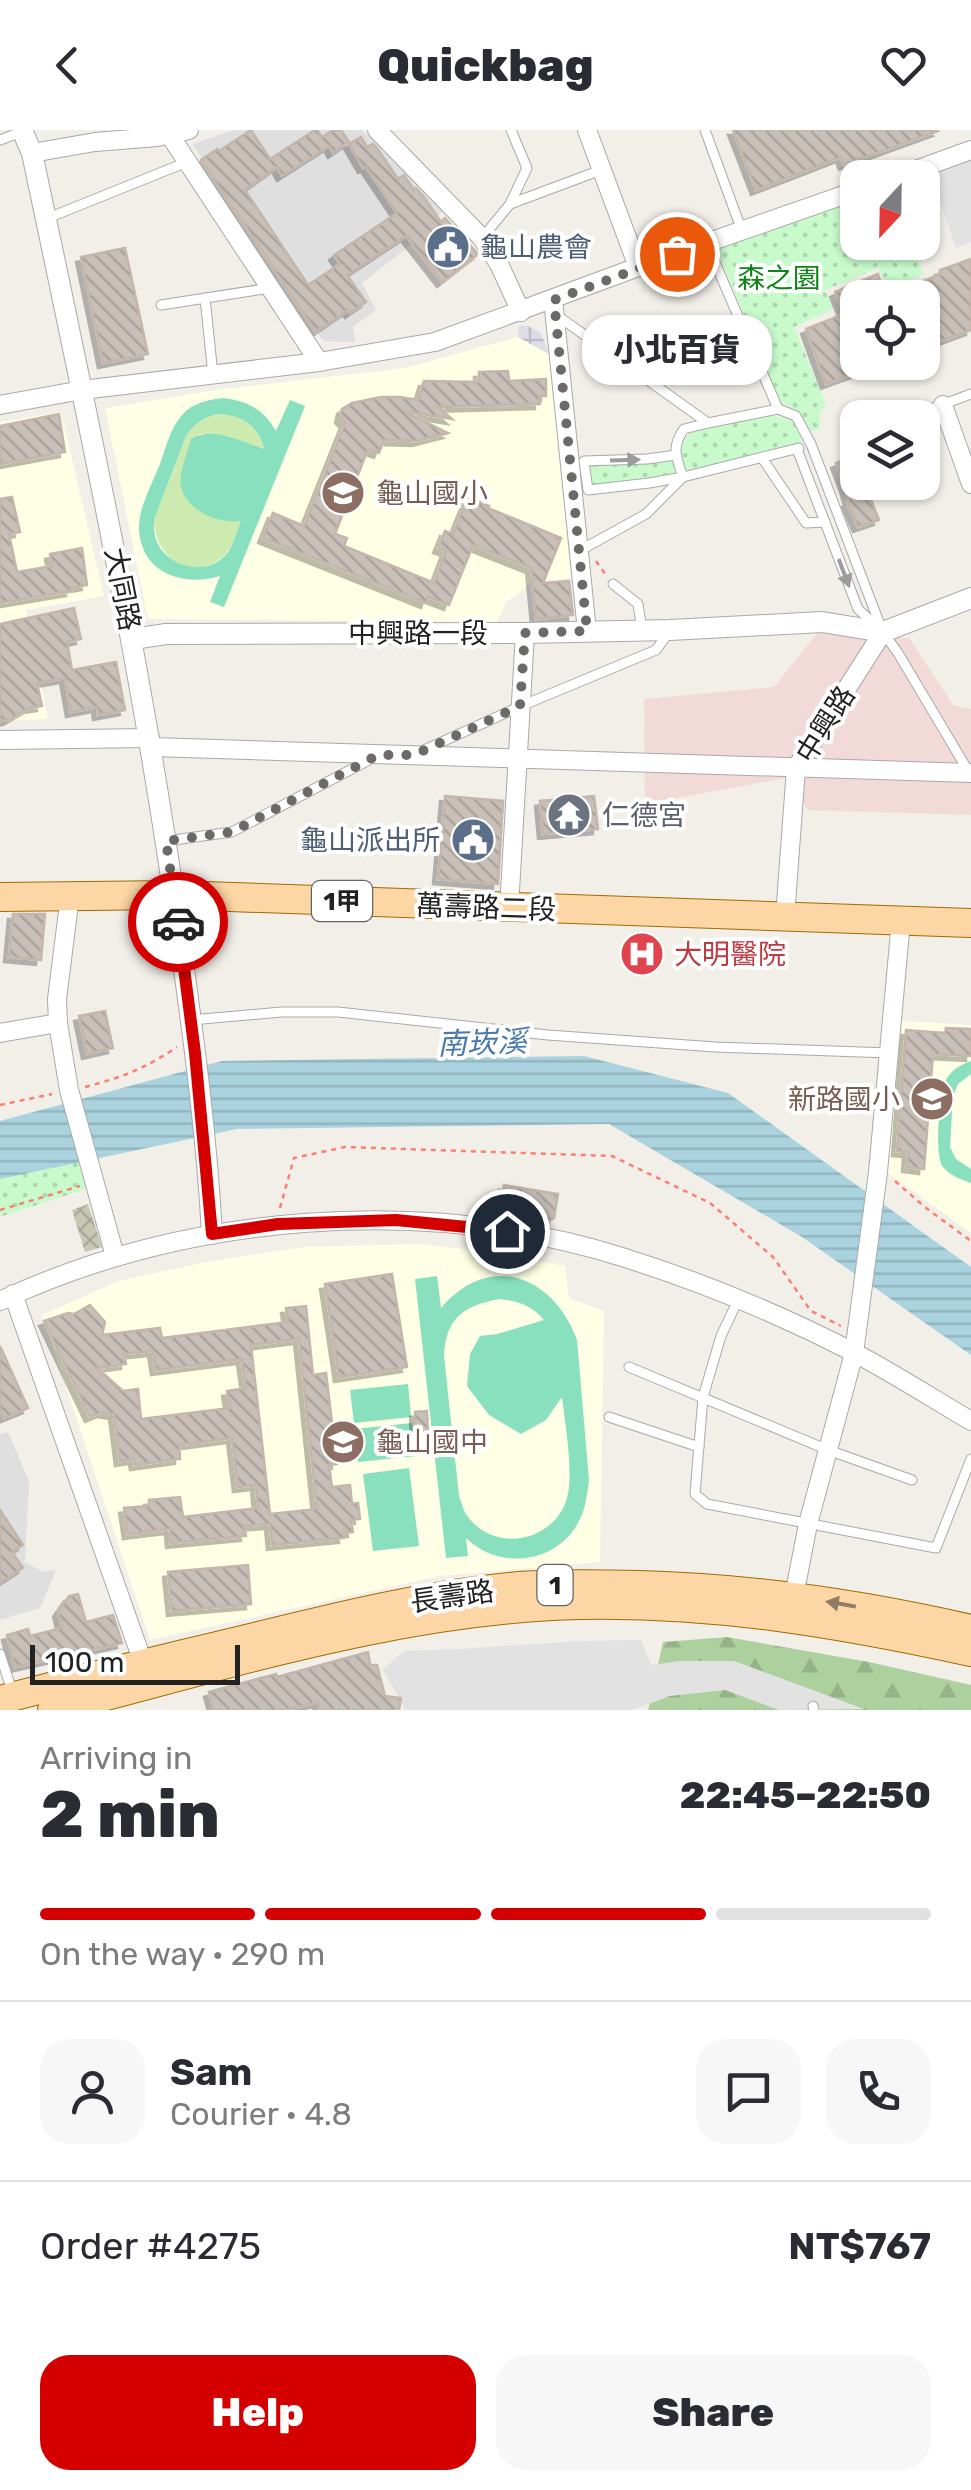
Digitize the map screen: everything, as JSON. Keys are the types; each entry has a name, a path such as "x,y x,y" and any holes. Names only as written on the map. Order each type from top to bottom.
{"main road":[{"name":"萬壽路二段","path":"0,897 174,895 971,923"},
{"name":"長壽路","path":"52,1710 147,1673 422,1598 521,1586 714,1587 794,1596 971,1629"},
{"name":"長壽路","path":"7,1698 388,1626 457,1615 576,1605 733,1610 872,1631 971,1652"}],"street":[{"path":"32,153 189,130"},
{"path":"377,130 482,238 499,264 520,312"},
{"path":"586,130 638,267"},
{"name":"大同路","path":"22,131 32,153 82,390 151,743 193,1037 212,1234"},
{"path":"169,134 319,362"},
{"path":"940,161 971,150"},
{"path":"0,404 82,390 319,362 436,342 520,312 554,307 638,267 840,196"},
{"path":"554,307 582,549 587,631"},
{"path":"943,405 971,484"},
{"path":"883,632 971,598"},
{"name":"中興路一段","path":"133,639 166,634 670,630 822,622 883,632"},
{"name":"中興路","path":"785,917 796,768 883,632"},
{"path":"510,908 525,633"},
{"path":"0,740 796,768 969,768"},
{"path":"70,896 57,999 58,1023 92,1181 115,1256"},
{"path":"794,1596 808,1524 854,1353 879,1170 901,921"},
{"path":"0,1033 58,1023"},
{"path":"147,1673 7,1297 115,1256 278,1224 396,1220 507,1231 620,1256 738,1300 854,1353 971,1421"}],"lane":[{"path":"482,238 510,204 527,168 511,130"},
{"path":"705,130 742,231"},
{"path":"0,140 22,131"},
{"path":"46,220 188,162"},
{"path":"510,204 601,170"},
{"path":"707,244 778,410"},
{"path":"161,305 270,288"},
{"path":"204,298 213,375"},
{"path":"554,307 708,423"},
{"path":"940,406 971,394"},
{"path":"683,477 676,440 684,429 778,410 796,416 811,444 883,632"},
{"path":"676,455 584,461 588,490 650,484 811,444"},
{"path":"797,449 858,610 883,632 898,653 969,768"},
{"path":"762,458 806,522 825,522"},
{"path":"582,549 646,514 683,477"},
{"path":"613,584 638,604 642,630"},
{"path":"414,755 656,650 670,630"},
{"path":"166,841 232,832 378,755"},
{"path":"193,1037 281,1012 338,1012 548,1035 889,1053"},
{"path":"738,1300 703,1397 694,1494 707,1504 936,1548 971,1460"},
{"path":"629,1368 828,1450 912,1480"},
{"path":"609,1417 699,1447"},
{"path":"0,1654 7,1698"}],"path":[{"path":"582,549 613,584"},
{"path":"0,1105 118,1079 145,1068 193,1037"},
{"path":"278,1214 294,1158 345,1146 612,1156 710,1204 773,1257 811,1311 842,1327"},
{"path":"879,1170 971,1241"},
{"path":"0,1210 92,1181"}],"shaded area":[{"path":"234,130 361,130 445,208 426,233 362,283 376,310 353,327 355,342 323,341 192,144"},
{"path":"971,161 971,242 956,248 940,202 940,173"},
{"path":"519,326 541,333 549,354 518,337"},
{"name":"龜山國小","path":"518,337 549,354 571,578 531,583 506,603 497,622 148,619 105,408 216,390 405,368"},
{"path":"61,412 104,596 26,610 48,719 0,721 0,422"},
{"path":"817,633 909,638 953,705 971,709 971,815 808,810 786,778 645,804 644,699 774,687"},
{"name":"新路國小","path":"899,1021 971,1025 971,1233 888,1173"},
{"path":"88,1204 102,1247 85,1252 72,1210"},
{"name":"龜山國中","path":"417,1244 486,1251 565,1266 569,1298 604,1311 600,1562 440,1576 150,1640 42,1315 118,1281 211,1261 304,1247"},
{"path":"8,1432 29,1481 25,1562 43,1572 56,1570 40,1608 0,1620 0,1434"},
{"path":"641,1640 651,1665 734,1661 864,1709 779,1710 725,1690 670,1696 632,1710 405,1710 383,1669 404,1651"}],"green space":[{"name":"森之園","path":"840,204 840,260 918,260 924,274 910,280 884,280 878,268 840,280 840,284 825,290 833,309 794,327 826,405 820,413 820,429 811,431 797,412 780,401 717,250"},
{"path":"223,398 254,407 276,431 290,400 305,406 224,607 210,602 220,576 193,580 167,574 148,557 139,530 143,505 174,426 191,408","holes":["227,415 254,428 264,449 219,434 191,439 181,476 184,496 205,514 241,521 230,548 220,560 191,567 164,553 155,535 154,520 186,436 204,419"]},
{"path":"219,414 249,424 259,435 264,451 228,436 199,434 187,500 205,514 242,519 223,557 206,566 184,566 174,561 160,544 154,520 186,436 200,421"},
{"path":"771,415 793,421 803,441 686,472 584,486 585,465 670,456 690,433"},
{"path":"971,1061 971,1074 958,1084 953,1096 950,1147 956,1159 971,1169 971,1183 943,1167 938,1138 946,1080 956,1068"},
{"path":"80,1161 89,1188 0,1217 0,1179"},
{"path":"437,1276 441,1308 460,1290 479,1280 518,1278 536,1286 566,1318 577,1340 589,1480 582,1514 558,1546 528,1558 511,1558 480,1549 466,1538 468,1556 446,1558 415,1279","holes":["499,1299 529,1307 544,1320 480,1336 470,1354 467,1386 489,1415 521,1434 546,1420 562,1397 568,1448 570,1476 560,1513 538,1533 524,1538 508,1539 480,1529 463,1507 444,1356 448,1332 459,1316"]},
{"path":"408,1384 411,1417 354,1423 350,1390"},
{"path":"412,1423 416,1456 358,1462 354,1429"},
{"path":"409,1468 419,1546 373,1551 363,1474"},
{"path":"727,1637 971,1685 971,1710 648,1710 663,1642"}],"water":[{"path":"584,1056 728,1093 971,1267 971,1355 802,1237 609,1124 237,1129 0,1179 0,1121 222,1061"}],"building":[{"path":"251,130 270,159 315,130 322,137 341,130 349,142 333,153 329,146 282,176 277,167 245,190 308,285 340,264 334,255 397,213 349,144 361,137 367,147 373,144 377,148 398,179 404,175 441,222 445,218 478,254 442,282 406,236 347,275 366,302 316,332 201,160"},
{"path":"733,130 938,131 858,160 841,157 756,190"},
{"path":"125,248 148,354 103,363 81,257"},
{"path":"971,259 971,330 940,341 940,280 926,280 941,274 940,270"},
{"path":"840,316 840,379 826,384 806,329"},
{"path":"508,371 509,381 546,379 546,396 539,396 540,404 438,407 452,419 404,411 448,433 417,441 384,440 379,453 368,449 335,534 347,538 344,546 434,583 446,551 438,548 445,531 453,534 468,497 561,538 543,583 569,581 573,615 536,619 531,568 473,545 449,605 428,597 426,603 263,538 273,513 304,526 345,423 340,418 342,409 381,397 418,400 424,381 479,382 479,372"},
{"path":"59,414 65,452 0,464 0,426"},
{"path":"12,497 20,532 9,534 17,572 52,566 50,554 82,548 87,585 0,603 0,499"},
{"path":"871,500 879,520 858,527 849,501"},
{"path":"74,608 81,639 67,642 72,670 116,662 125,710 98,715 97,707 71,712 65,678 37,683 42,706 0,721 0,624"},
{"name":"龜山派出所","path":"445,796 503,801 498,884 438,879"},
{"name":"仁德宮","path":"594,796 598,829 543,834 540,801"},
{"path":"13,914 45,914 41,960 9,957"},
{"path":"105,1011 113,1048 87,1054 79,1016"},
{"path":"946,1028 971,1029 971,1056 933,1054 924,1169 907,1167 908,1152 897,1151 906,1030 945,1033"},
{"path":"504,1185 558,1194 554,1218 544,1224 494,1215"},
{"path":"392,1274 407,1367 339,1377 325,1284"},
{"path":"90,1305 105,1322 102,1335 160,1328 162,1338 288,1322 286,1308 306,1306 313,1375 326,1373 337,1464 329,1465 332,1487 350,1485 352,1504 358,1503 360,1519 351,1520 353,1532 343,1533 344,1538 272,1545 270,1524 244,1526 246,1536 171,1543 170,1529 128,1534 124,1508 149,1506 149,1500 180,1497 183,1517 258,1508 256,1485 238,1487 232,1438 179,1445 180,1459 135,1465 134,1459 120,1461 114,1414 102,1412 90,1417 44,1321 74,1314","holes":["299,1339 317,1509 270,1514 251,1345","153,1351 156,1370 242,1359 246,1388 227,1391 230,1408 141,1419 138,1389 123,1391 97,1368 126,1364 124,1354"]},
{"path":"0,1346 28,1408 4,1418 0,1410"},
{"path":"427,1411 428,1432 416,1433 415,1412"},
{"path":"0,1510 23,1545 12,1552 23,1568 0,1583"},
{"path":"248,1565 251,1604 172,1611 168,1572"},
{"path":"78,1594 86,1622 113,1615 122,1643 15,1667 7,1635 28,1629 30,1636 62,1628 58,1612 69,1596"},
{"path":"368,1652 370,1665 377,1665 385,1696 401,1698 399,1710 320,1710 318,1702 286,1710 214,1710 209,1692"}],"way so far":[{"path":"178,922 166,841 232,832 378,755 414,755 520,706 525,633 587,631 554,300 677,254"}],"place":[{"name":"龜山農會","path":"448,247"},
{"name":"小北百貨","path":"677,254"},
{"name":"龜山國小","path":"343,493"},
{"name":"仁德宮","path":"569,815"},
{"name":"龜山派出所","path":"473,840"},
{"name":"大明醫院","path":"642,954"},
{"name":"新路國小","path":"932,1099"},
{"name":"龜山國中","path":"343,1442"}],"route":[{"path":"178,922 212,1234 278,1224 396,1220 507,1231"}],"water label":[{"name":"南崁溪","path":"482,1043"}]}
